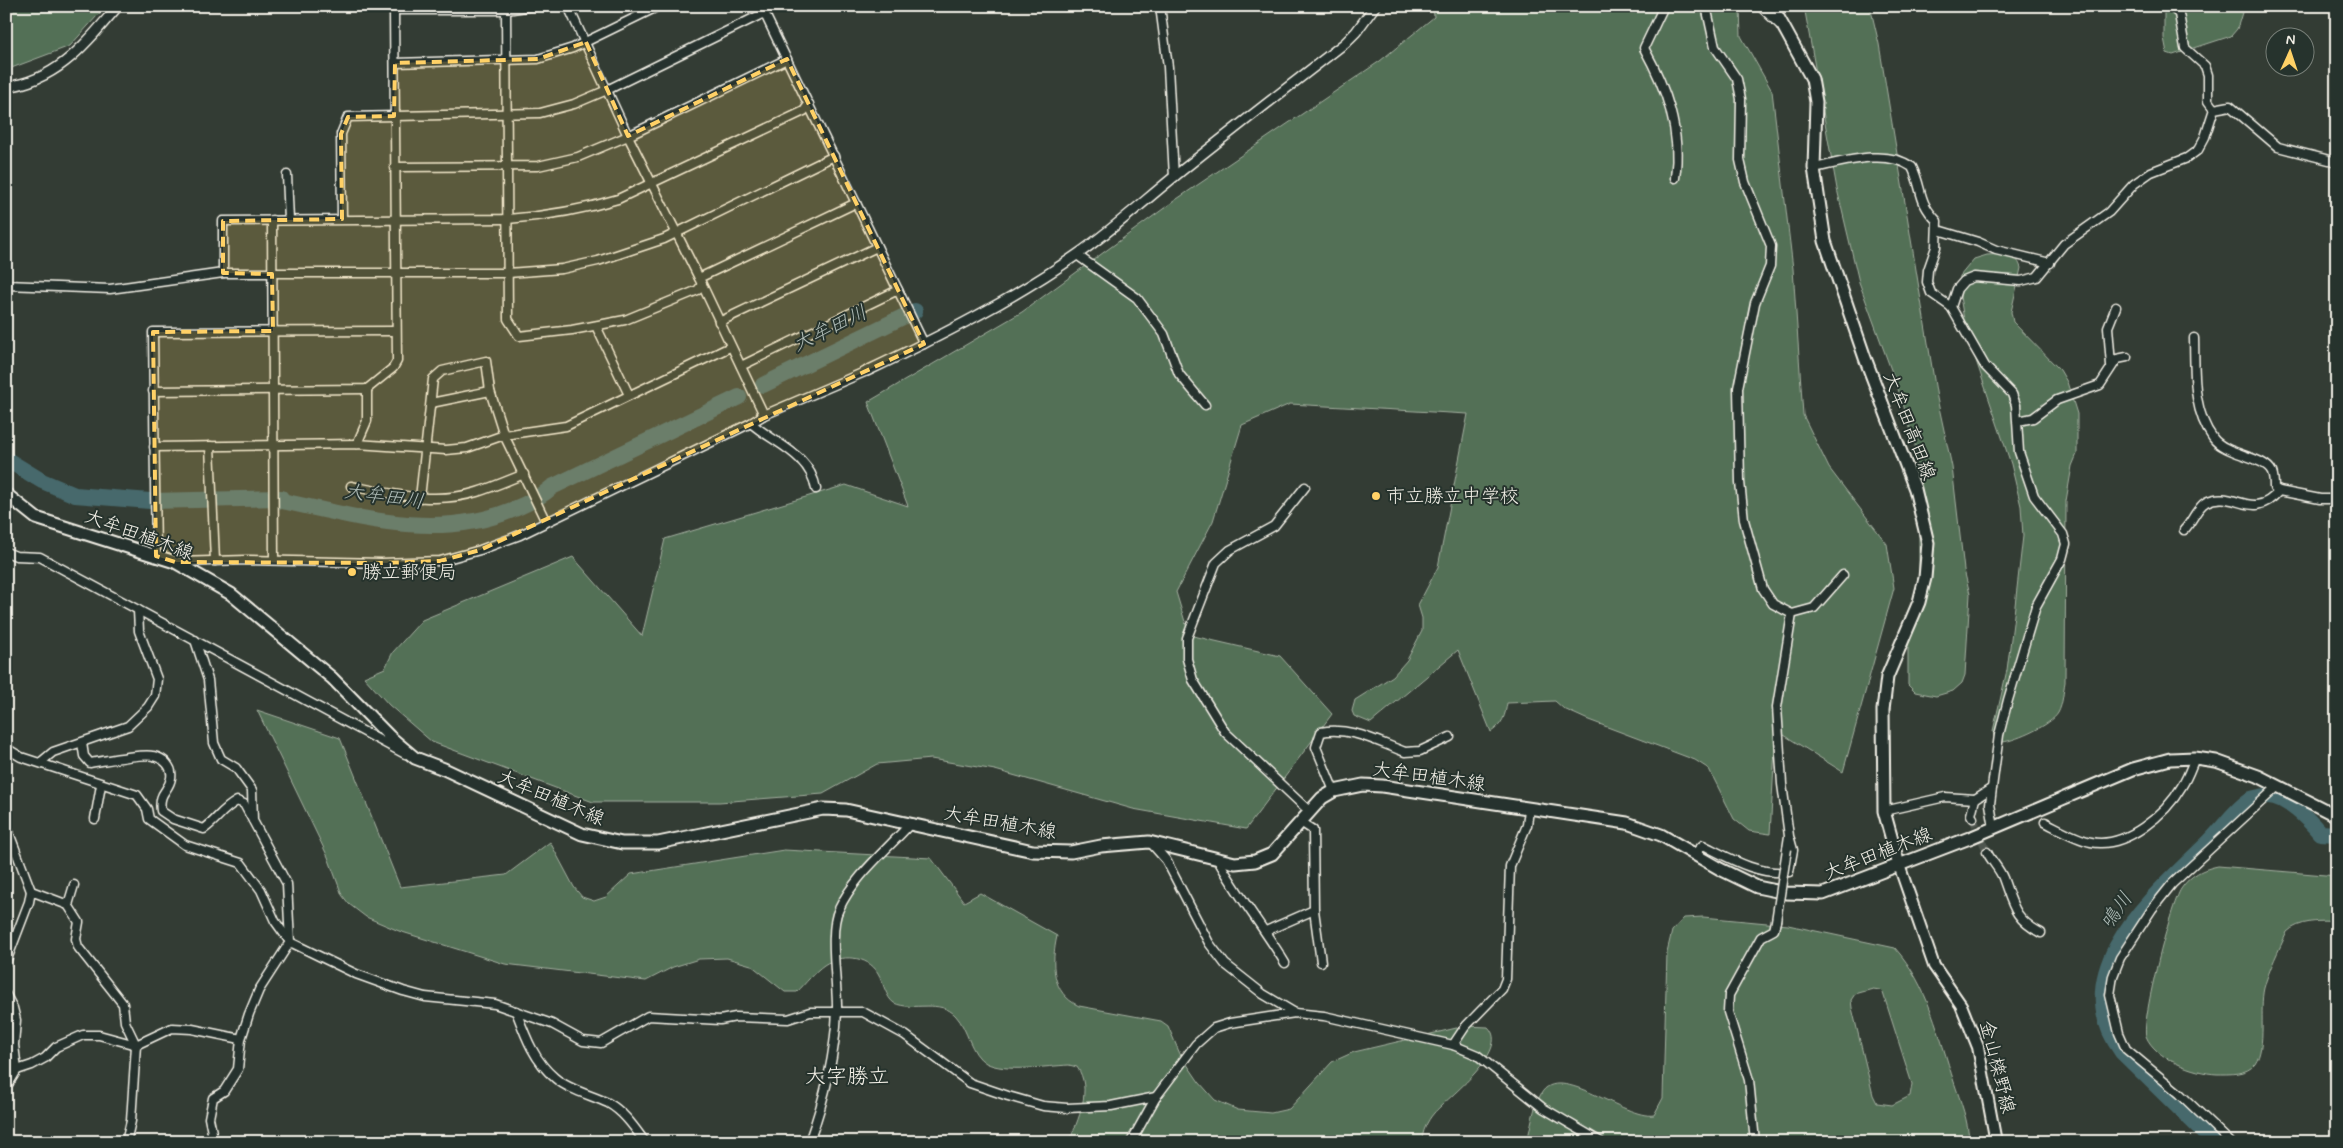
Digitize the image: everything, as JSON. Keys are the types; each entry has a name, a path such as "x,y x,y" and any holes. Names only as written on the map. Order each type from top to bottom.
{"main road":[{"name":"大牟田高田線","path":"1772,6 1812,79 1816,102 1814,168 1825,241 1865,358 1915,489 1928,542 1926,578 1919,602 1887,677 1883,710 1884,811 1899,865"},
{"name":"大牟田植木線","path":"6,494 36,518 175,562 230,594 332,678 390,737 415,758 444,769 582,834 622,843 658,843 823,809 846,810 1034,850 1071,852 1101,846 1149,842 1235,863 1254,861 1272,854 1310,812 1334,791 1363,785 1382,786 1529,810 1627,823 1661,835 1758,886 1786,893 1824,894 1994,828 2133,769 2170,759 2195,758 2224,764 2258,776 2337,816"},
{"name":"金山檪野線","path":"1899,865 1934,966 1961,1005 1978,1047 1996,1142"}],"street":[{"path":"6,87 31,81 73,57 118,6"},
{"path":"153,392 367,389 393,368 397,361 394,8 506,10 532,6"},
{"path":"568,6 628,136 764,415"},
{"path":"394,63 507,62 538,59 586,42 659,6"},
{"path":"1160,6 1168,67 1174,177"},
{"path":"175,562 274,560 382,563 440,561 480,550 546,522 764,415 867,371 924,344 990,308 1077,255 1345,43 1356,32 1375,6"},
{"path":"1664,6 1644,48 1655,68 1671,108 1677,137 1675,178"},
{"path":"1706,6 1715,47 1738,79 1741,99 1740,160 1745,182 1771,246 1770,266 1755,303 1738,388 1740,482 1744,520 1763,589 1773,604 1792,614 1814,608 1843,575"},
{"path":"1760,6 1784,29"},
{"path":"2170,6 2179,14 2185,48 2205,66 2208,75 2208,101 2214,109"},
{"path":"506,10 508,319 520,336 626,320 663,306 698,290 700,282 856,203"},
{"path":"342,219 341,134 348,117 540,113 574,104 608,90 763,10 924,344"},
{"path":"395,168 538,166 578,157 628,136 787,59"},
{"path":"223,273 223,221 342,219 508,220 550,216 618,199 804,111 809,104"},
{"path":"2214,109 2230,106 2278,147 2291,152 2337,162"},
{"path":"1951,307 1957,288 1964,281 1974,277 2021,281 2037,277 2064,244 2109,212 2134,184 2151,172 2188,158 2198,150 2205,137 2214,109"},
{"path":"6,285 110,290 223,273 395,272 508,274 562,269 598,261 645,246 834,156"},
{"path":"1814,168 1866,157 1902,161 1912,167 1920,198 1927,211 1937,221 1936,247 1928,270 1927,282 1931,293 1951,307 1984,366 2012,394 2018,420 2019,452 2034,496 2063,534 2066,544 2062,559 2033,615 2002,726 1990,804 1994,828"},
{"path":"287,175 289,220"},
{"path":"272,220 274,560"},
{"path":"1938,230 1978,242 1996,250 2050,263"},
{"path":"719,322 877,246"},
{"path":"1077,255 1137,298 1164,334 1179,374 1204,405"},
{"path":"740,366 898,290"},
{"path":"2111,365 2108,328 2116,307"},
{"path":"596,326 630,395"},
{"path":"156,556 153,332 396,331"},
{"path":"2194,338 2199,408 2213,438 2220,445 2266,465 2272,472 2274,488 2279,491 2320,499 2337,499"},
{"path":"154,447 357,444 446,450 466,448 504,435 566,426 730,347"},
{"path":"2018,420 2033,418 2058,400 2100,385 2106,378 2111,365 2117,359 2127,357"},
{"path":"420,498 424,449 432,403 433,379 442,371 486,361 490,391 504,435 533,490 546,522"},
{"path":"357,444 366,421 367,389"},
{"path":"432,403 490,391"},
{"path":"751,423 764,434 797,454 809,470 816,489"},
{"path":"210,446 215,561"},
{"path":"351,486 420,498 476,493 524,474"},
{"path":"1305,487 1274,526 1230,550 1216,563 1187,638 1187,659 1193,680 1225,732 1310,812"},
{"path":"2184,530 2206,503 2218,499 2256,505 2267,504 2279,491"},
{"path":"6,552 16,556 40,557 370,736 409,756 444,769"},
{"path":"41,762 52,752 128,726 148,707 155,696 157,679 139,631 138,610"},
{"path":"1694,854 1703,845 1750,868 1773,874 1790,872 1793,850 1789,836 1782,784 1778,706 1792,614"},
{"path":"195,640 210,693 214,743 222,760 236,768 252,790 253,822"},
{"path":"1334,791 1316,747 1321,732 1334,730 1353,733 1405,752 1413,752 1450,736"},
{"path":"82,743 84,756 90,762 153,756 167,763 171,770 171,780 159,800 161,810 173,820 204,829 214,822 223,809 237,801 244,804 287,884 290,942 259,990 241,1039 238,1069 224,1091 214,1098 209,1118 214,1142"},
{"path":"6,748 21,757 41,762 137,796 147,809 149,819 185,845 241,863 262,890 275,921 290,942 356,974 403,991 425,997 495,1004 552,1024 583,1041 601,1043 648,1016 720,1020 736,1017 788,1019 810,1012 863,1012 905,1035 970,1083 1029,1102 1067,1108 1112,1106 1156,1097"},
{"path":"2045,822 2091,842 2108,842 2128,836 2166,808 2183,786 2195,758"},
{"path":"95,819 101,784"},
{"path":"2230,1142 2198,1110 2126,1049 2119,1033 2110,994 2113,976 2120,958 2172,884 2277,787"},
{"path":"1884,811 1945,797 1975,799 1992,788"},
{"path":"1973,818 1971,815 1975,799"},
{"path":"1453,1045 1465,1028 1502,989 1506,979 1510,866 1527,825 1529,810"},
{"path":"1302,823 1313,830 1314,910 1321,962"},
{"path":"809,1142 823,1098 837,1011 835,960 838,910 851,888 910,824"},
{"path":"6,825 31,891 24,916 6,962"},
{"path":"1755,1142 1749,1080 1728,1012 1729,995 1761,936 1774,930 1789,836"},
{"path":"1149,842 1166,860 1209,943 1225,964 1263,994 1296,1013"},
{"path":"1987,852 2002,877 2016,914 2030,927 2041,933"},
{"path":"1218,860 1235,891 1266,930 1285,964"},
{"path":"68,905 74,885"},
{"path":"31,891 68,905 79,922 76,939 78,947 123,1004 125,1022 136,1044 131,1121 126,1142"},
{"path":"1266,930 1314,910"},
{"path":"6,995 13,1008 16,1020 14,1045 17,1070 6,1088"},
{"path":"516,1012 526,1040 537,1058 555,1079 609,1104 623,1113 645,1142"},
{"path":"1132,1142 1156,1097 1196,1044 1214,1028 1230,1023 1296,1013 1324,1016 1453,1045 1477,1055 1543,1108 1601,1142"},
{"path":"17,1070 32,1066 45,1058 56,1047 83,1034 99,1035 136,1044 172,1028 192,1029 241,1039"}],"highlighted area":[{"path":"586,42 628,136 787,59 924,344 480,550 440,561 382,563 175,562 156,556 153,332 273,331 272,274 223,273 223,221 342,219 341,134 348,117 394,116 395,63 538,59"}],"green space":[{"path":"6,6 106,6 70,46 6,70"},
{"path":"1433,6 1740,7 1741,36 1772,91 1793,269 1803,415 1829,468 1887,544 1894,588 1843,772 1776,730 1770,834 1749,831 1734,819 1709,769 1695,760 1586,719 1564,709 1555,701 1507,703 1503,719 1491,732 1458,650 1371,723 1354,716 1352,711 1355,700 1393,676 1407,660 1422,631 1422,618 1418,605 1438,567 1468,414 1290,404 1242,425 1213,521 1176,592 1189,635 1280,656 1332,714 1246,829 1133,809 995,770 931,759 877,764 823,794 719,802 593,802 432,742 389,705 364,677 385,668 393,652 422,620 573,557 642,636 665,539 846,485 908,506 868,402 1022,312 1174,201 1380,61 1434,17"},
{"path":"1804,6 1870,6 1879,44 1937,398 1952,467 1964,570 1970,594 1965,675 1962,683 1953,691 1936,696 1915,692 1908,685 1908,624 1919,579 1919,493 1915,445 1902,400 1859,282 1837,189"},
{"path":"2164,6 2244,6 2237,29 2231,36 2173,55 2167,53 2164,38"},
{"path":"2006,254 2016,259 2021,268 2011,312 2013,322 2060,370 2067,382 2077,414 2077,454 2072,466 2066,501 2065,682 2061,706 2054,718 2041,727 2025,735 2003,742 1994,737 1993,731 2007,670 2013,623 2023,536 2021,506 2011,464 1966,331 1959,291 1960,276 1974,259 1987,255"},
{"path":"257,710 340,738 400,887 506,875 550,842 574,887 582,897 594,901 606,897 631,874 784,850 931,858 964,902 980,893 1057,936 1054,956 1055,976 1063,993 1070,1000 1079,1006 1161,1021 1168,1026 1180,1054 1199,1082 1215,1100 1238,1110 1271,1113 1289,1109 1332,1062 1354,1052 1465,1026 1488,1027 1493,1037 1492,1048 1475,1073 1431,1116 1424,1131 1422,1142 1069,1142 1080,1114 1084,1095 1082,1076 1077,1067 1069,1065 1004,1068 986,1063 976,1054 960,1021 950,1011 934,1006 909,1006 894,1003 891,1001 878,973 868,963 861,960 845,958 831,961 817,971 797,992 785,992 751,965 727,958 699,959 673,967 646,981 505,964 399,931 366,917 349,904 342,895 328,857"},
{"path":"2218,866 2337,876 2337,922 2303,923 2287,932 2271,967 2264,988 2262,1038 2259,1056 2252,1068 2232,1074 2208,1073 2187,1068 2158,1052 2146,1036 2152,987 2176,899 2181,889 2193,876"},
{"path":"1703,917 1788,925 1895,948 1916,978 1931,1012 1964,1111 1969,1142 1527,1142 1538,1099 1550,1086 1562,1084 1577,1087 1627,1109 1642,1114 1654,1115 1663,1098 1667,952 1672,931 1684,918","holes":["1873,989 1880,990 1883,993 1912,1084 1910,1096 1892,1105 1877,1103 1873,1095 1851,1000 1855,994"]}],"waterway":[{"name":"大牟田川","path":"763,385 915,311"},
{"name":"大牟田川","path":"6,459 42,481 75,495 150,501 281,498 282,501 368,519 426,525 455,524 484,519 512,510 538,498 552,487 739,397"},
{"name":"鳴川","path":"2214,1142 2122,1052 2106,1022 2103,993 2109,965 2122,938 2141,912 2162,888 2251,799 2268,796 2275,797 2289,804 2320,833 2337,834"}],"tunnel":[{"path":"1973,818 1987,852"}],"place":[{"name":"市立勝立中学校","path":"1376,496"},
{"name":"勝立郵便局","path":"352,572"}],"district":[{"name":"大字勝立","path":"847,1077"}]}
